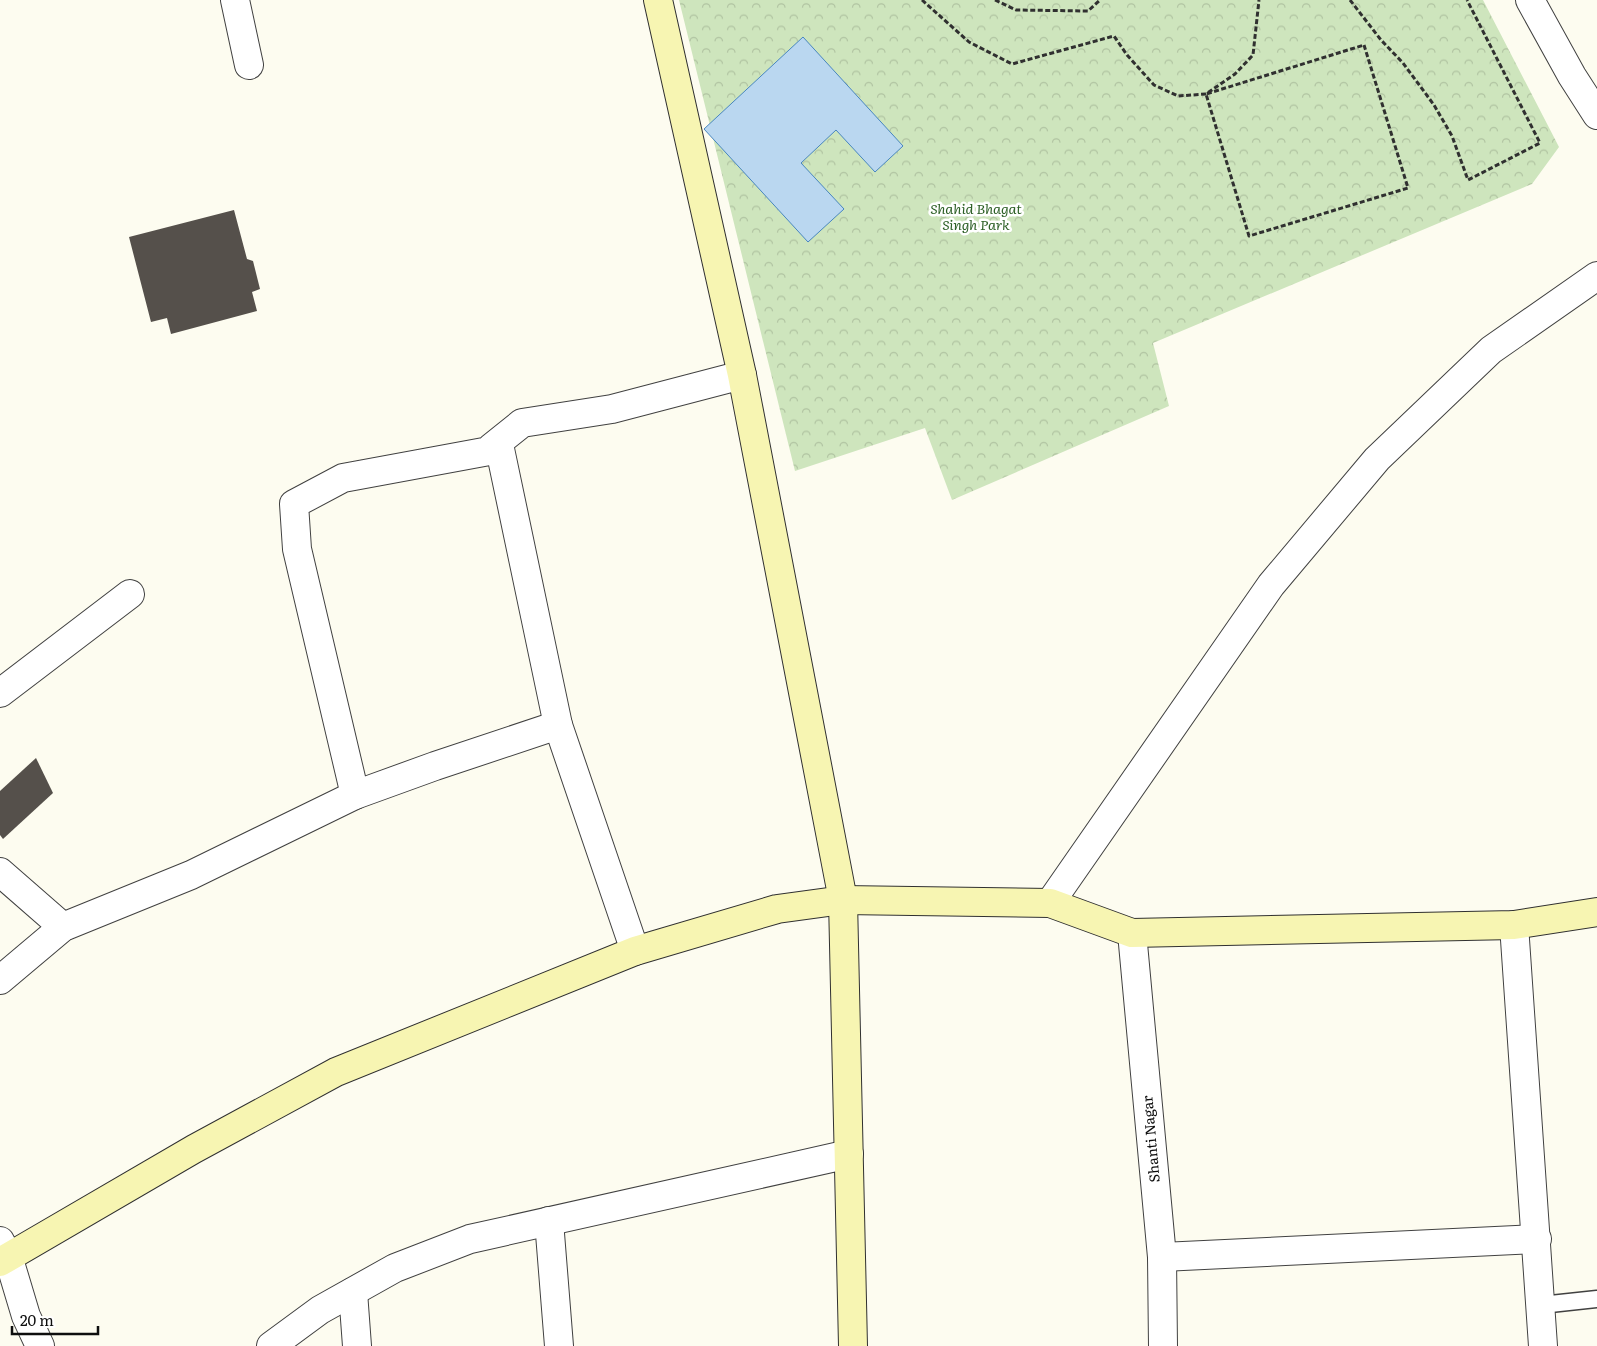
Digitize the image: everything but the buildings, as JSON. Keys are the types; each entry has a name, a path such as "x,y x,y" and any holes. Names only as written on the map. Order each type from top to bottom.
{"main road":[{"path":"658,0 742,375 843,900 853,1346"},
{"path":"3,1253 336,1072 635,951 777,909 843,900 1050,903 1132,933 1514,925 1597,912"}],"street":[{"path":"235,0 249,65"},
{"path":"1530,0 1572,76 1597,116"},
{"path":"1050,903 1270,585 1377,459 1491,350 1597,276"},
{"path":"500,449 491,448 522,423 612,409 742,375"},
{"path":"500,449 558,725 635,951"},
{"path":"355,795 297,549 294,504 343,478 500,449"},
{"path":"0,693 130,594"},
{"path":"0,980 63,927 191,875 355,795 558,725"},
{"path":"0,872 63,927"},
{"path":"1514,925 1537,1239 1542,1346"},
{"name":"Shanti Nagar","path":"1132,933 1162,1257 1163,1346"},
{"path":"271,1346 320,1310 395,1268 470,1239 849,1154"},
{"path":"549,1221 559,1346"},
{"path":"1162,1257 1537,1239"},
{"path":"3,1253 26,1316 40,1346"},
{"path":"352,1292 357,1346"}],"lane":[{"path":"1541,1305 1597,1299"}],"path":[{"path":"922,0 969,42 1012,64 1114,36 1127,55 1154,85 1178,96 1206,94 1364,45 1408,188 1249,236 1206,94"},
{"path":"995,0 1016,10 1088,10 1100,0"},
{"path":"1206,94 1235,74 1252,55 1259,0"},
{"path":"1350,0 1381,40 1404,63 1434,105 1452,136 1468,180 1540,143 1467,0"}],"green space":[{"name":"Shahid Bhagat Singh Park","path":"679,0 1483,0 1559,147 1532,184 1153,343 1169,406 952,500 925,428 795,471"}],"water":[{"path":"803,37 903,146 875,172 836,130 801,163 844,209 808,242 704,129"}]}
